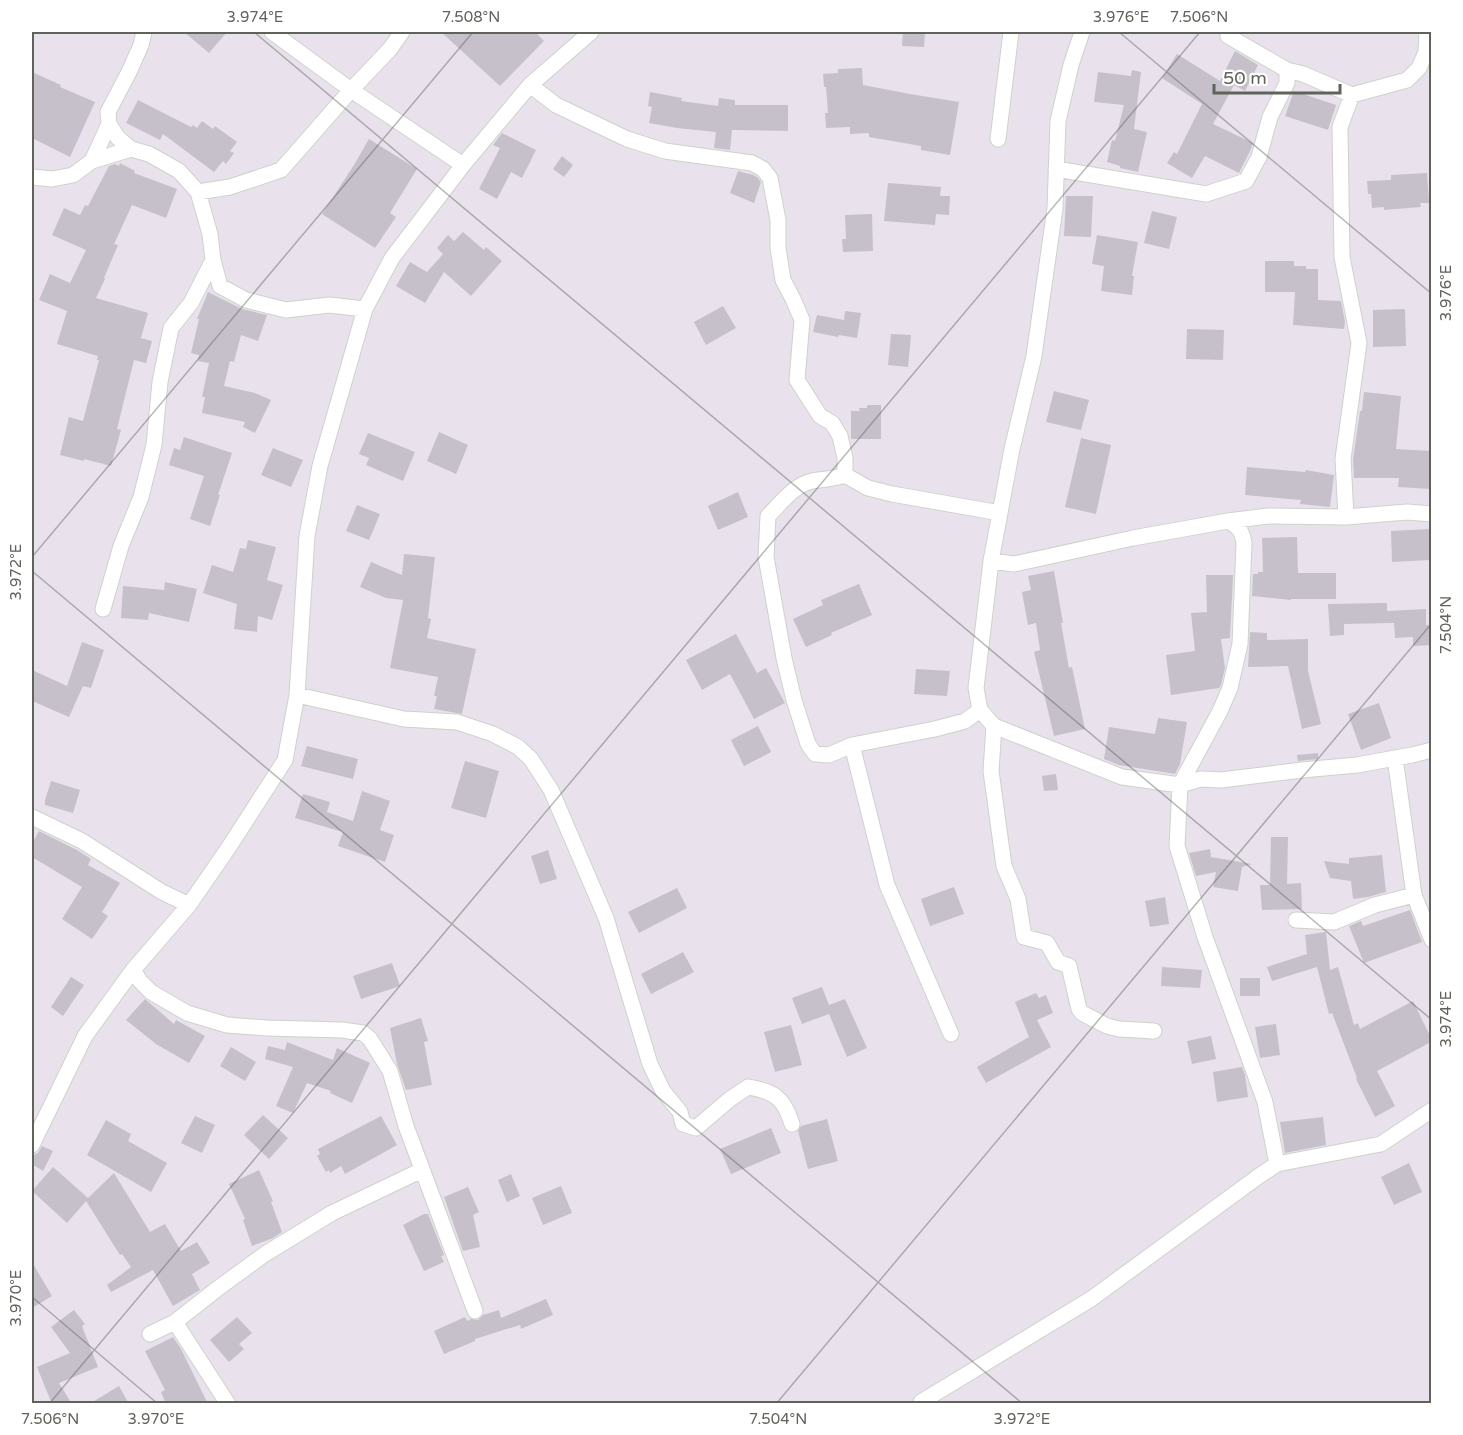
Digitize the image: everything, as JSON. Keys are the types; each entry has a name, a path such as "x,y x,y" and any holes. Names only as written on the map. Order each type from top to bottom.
{"street":[{"path":"144,32 129,72 108,112 109,124 118,138 131,149 149,154 179,171 198,192 210,234 213,260 220,285 246,300 286,310 329,305 365,309"},
{"path":"272,32 351,90 463,165"},
{"path":"198,192 230,187 281,170 390,49 402,32"},
{"path":"32,1145 86,1036 133,970 189,905 285,760 297,694 307,536 320,466 365,309 392,258 463,165 530,86 591,32"},
{"path":"998,139 1011,32"},
{"path":"1082,32 1071,65 1058,121 1055,208 1034,356 1012,449 991,561 976,688 980,710 994,726 1122,777 1179,785 1202,779 1221,780 1357,765 1431,750"},
{"path":"1228,36 1287,70 1303,74 1352,95 1407,80 1419,68 1426,52 1427,32"},
{"path":"1056,169 1206,194 1246,181 1259,157 1270,117 1287,83 1287,70"},
{"path":"530,86 556,105 627,139 665,151 752,163 763,169 770,178 778,220 778,248 783,280 802,320 797,380 820,416 832,423 840,436 845,458 845,475"},
{"path":"1346,517 1343,459 1359,343 1342,257 1340,127 1352,95"},
{"path":"92,161 109,124"},
{"path":"32,177 52,179 73,175 92,161 131,149"},
{"path":"103,609 121,546 141,497 154,445 160,382 171,327 191,303 213,260"},
{"path":"845,475 868,488 892,494 1000,513"},
{"path":"845,475 836,479 811,481 792,492 768,516 766,557 784,658 808,744 815,754 830,755 852,745 935,729 965,720 980,710"},
{"path":"991,561 1014,564 1133,537 1228,520 1268,516 1346,517 1407,512 1431,514"},
{"path":"1228,520 1238,526 1243,533 1244,543 1240,644 1230,688 1220,711 1179,785 1177,846 1204,936 1265,1102 1277,1164"},
{"path":"297,694 404,719 457,722 493,734 518,747 531,759 551,790 580,856 606,918 650,1064 663,1091 680,1112 683,1124 696,1128 748,1087 765,1090 776,1096 788,1111 792,1124"},
{"path":"994,726 990,771 1004,866 1018,899 1024,937 1047,943 1058,962 1069,966 1079,1009 1082,1012 1107,1026 1119,1029 1154,1030"},
{"path":"852,745 887,885 951,1034"},
{"path":"1395,758 1414,895 1431,940"},
{"path":"32,817 82,841 162,892 189,905"},
{"path":"1296,921 1334,922 1375,905 1414,895"},
{"path":"133,970 151,992 178,1008 227,1025 342,1030 363,1033 370,1038 390,1071 406,1125 475,1311"},
{"path":"921,1402 1091,1299 1277,1164 1381,1144 1431,1110"},
{"path":"150,1334 175,1322 265,1254 332,1213 422,1170"},
{"path":"175,1322 228,1404"}],"building":[{"path":"184,32 227,32 209,53"},
{"path":"441,32 535,32 544,41 500,86"},
{"path":"903,32 925,32 924,47 902,46"},
{"path":"1235,51 1258,65 1245,91 1234,85 1213,124 1253,143 1239,173 1205,156 1192,178 1167,163 1174,152 1177,154 1202,104 1162,78 1177,54 1220,81"},
{"path":"862,68 863,85 959,102 950,155 921,150 921,146 869,137 869,133 850,134 850,127 826,128 825,113 828,113 823,74 838,73 838,69"},
{"path":"1132,70 1141,72 1134,129 1147,132 1138,172 1107,162 1124,105 1094,102 1098,72 1131,76"},
{"path":"32,72 95,102 70,157 32,138"},
{"path":"1294,91 1336,105 1328,130 1285,116"},
{"path":"650,92 682,98 681,101 718,106 719,98 735,100 735,105 788,105 788,131 732,130 730,150 714,148 716,132 649,123 652,107 648,106"},
{"path":"138,100 191,127 193,125 197,128 202,121 213,129 215,126 237,142 230,151 234,153 226,164 223,161 214,172 163,134 160,140 126,123"},
{"path":"502,133 536,150 522,178 511,172 497,199 479,189 500,148 493,145"},
{"path":"369,139 417,169 390,213 396,217 375,248 322,214"},
{"path":"562,156 573,165 564,177 553,169"},
{"path":"120,163 135,171 134,173 177,189 166,218 132,205 114,244 118,245 96,298 148,313 141,338 152,341 146,363 134,360 117,429 121,430 111,466 60,455 69,417 83,421 99,360 97,360 98,356 57,344 67,311 39,300 50,274 70,283 86,250 52,235 64,208 80,215 85,205 88,206 109,166 115,164 119,166"},
{"path":"738,171 753,175 761,182 754,203 730,193"},
{"path":"1427,173 1429,203 1420,203 1421,207 1384,210 1384,207 1372,208 1367,181 1391,180 1391,175"},
{"path":"888,183 941,187 940,196 950,196 949,215 936,214 935,225 884,221"},
{"path":"1066,196 1093,196 1091,237 1064,236"},
{"path":"1152,211 1177,217 1169,249 1144,243"},
{"path":"872,214 873,251 843,252 842,239 846,239 845,215"},
{"path":"463,232 484,250 486,247 502,261 471,296 444,272 425,303 396,286 410,262 427,272 443,254 437,248 448,235 454,241"},
{"path":"1097,235 1138,242 1132,276 1134,276 1132,295 1101,291 1104,266 1092,264"},
{"path":"1265,261 1294,261 1294,266 1318,269 1318,300 1341,301 1344,329 1293,325 1295,292 1265,292"},
{"path":"208,292 242,309 267,315 258,341 241,335 234,362 230,361 224,386 255,393 271,400 255,433 243,427 245,422 202,413 205,397 202,397 209,363 198,361 199,355 191,353 199,319 197,319"},
{"path":"723,306 736,328 706,345 694,322"},
{"path":"1405,309 1406,346 1373,347 1373,310"},
{"path":"845,311 861,313 857,338 813,332 817,315 844,320"},
{"path":"1187,329 1224,330 1223,360 1186,359"},
{"path":"891,334 911,335 908,367 888,365"},
{"path":"1054,391 1089,400 1081,430 1046,422"},
{"path":"1364,392 1401,396 1396,449 1431,451 1430,489 1398,487 1399,478 1354,478 1353,459"},
{"path":"867,405 881,405 881,439 851,439 851,411 860,411 859,408 867,408"},
{"path":"439,432 468,445 456,474 427,461"},
{"path":"368,433 415,452 403,481 366,465 369,458 359,454"},
{"path":"184,437 232,453 210,526 190,519 204,476 169,465 174,448 180,450"},
{"path":"1081,438 1111,445 1096,514 1065,507"},
{"path":"273,448 303,460 291,487 261,475"},
{"path":"1247,467 1305,472 1306,470 1334,475 1330,507 1300,504 1301,500 1245,495"},
{"path":"738,492 748,517 718,530 708,506"},
{"path":"357,505 380,514 369,540 346,531"},
{"path":"1429,529 1430,560 1392,562 1391,531"},
{"path":"1297,537 1298,573 1336,573 1336,599 1291,600 1252,596 1253,574 1263,572 1262,538"},
{"path":"248,540 276,547 267,580 283,585 272,620 258,616 257,632 234,629 237,604 203,593 212,565 233,572 240,548 246,549"},
{"path":"404,554 435,557 428,618 431,619 427,638 476,649 462,714 434,709 438,677 390,668 403,600 386,598 360,587 371,562 402,575"},
{"path":"1054,571 1069,668 1072,667 1085,729 1054,736 1034,652 1040,650 1036,623 1028,625 1022,592 1031,590 1028,576"},
{"path":"1206,575 1233,575 1230,638 1221,639 1225,668 1221,685 1219,688 1171,695 1166,655 1195,651 1191,613 1207,612"},
{"path":"165,582 197,589 189,622 149,613 148,620 121,618 123,586 164,590"},
{"path":"859,584 872,615 806,647 793,619 823,605 821,600"},
{"path":"1387,603 1387,611 1426,609 1426,625 1431,625 1431,645 1413,646 1413,637 1395,638 1394,623 1344,624 1344,635 1330,636 1328,604"},
{"path":"1250,632 1267,633 1267,640 1308,639 1308,671 1321,724 1302,729 1288,666 1248,667"},
{"path":"736,634 757,673 766,668 785,703 754,719 730,674 702,690 686,660"},
{"path":"82,642 104,650 91,688 83,686 69,717 32,701 32,670 67,686"},
{"path":"916,669 950,671 947,696 914,694"},
{"path":"1379,703 1391,738 1361,750 1348,714"},
{"path":"1158,718 1187,722 1180,764 1175,774 1119,765 1104,759 1109,727 1155,734"},
{"path":"758,726 771,752 744,766 731,740"},
{"path":"307,746 358,759 353,779 301,766"},
{"path":"1318,753 1318,759 1298,761 1297,755"},
{"path":"465,761 499,771 486,818 451,808"},
{"path":"1056,774 1058,790 1044,791 1042,776"},
{"path":"51,781 80,790 73,813 45,805"},
{"path":"362,791 390,801 380,830 394,835 385,862 338,846 343,832 295,818 303,794 330,802 327,812 353,821"},
{"path":"39,831 77,850 91,859 88,865 120,883 102,912 108,916 92,939 62,919 82,887 32,857 32,844"},
{"path":"1271,837 1288,837 1287,884 1301,883 1302,909 1262,910 1260,885 1270,885"},
{"path":"1210,849 1211,857 1252,864 1242,867 1238,891 1213,887 1216,872 1196,876 1189,853"},
{"path":"548,850 557,879 540,884 531,856"},
{"path":"1382,855 1386,892 1353,899 1351,881 1330,878 1324,861 1349,864 1349,858"},
{"path":"954,887 964,914 930,926 921,899"},
{"path":"677,888 687,908 639,933 628,912"},
{"path":"1165,897 1169,924 1150,927 1145,901"},
{"path":"1410,910 1422,942 1364,963 1349,926 1361,921 1363,926"},
{"path":"1326,932 1330,970 1338,967 1354,1025 1358,1023 1360,1029 1413,1001 1431,1038 1431,1042 1377,1071 1395,1106 1375,1117 1356,1079 1332,1013 1329,1014 1317,967 1272,981 1267,967 1307,954 1305,935"},
{"path":"683,952 694,972 651,994 641,974"},
{"path":"392,963 400,986 361,999 353,976"},
{"path":"1162,967 1202,970 1200,988 1161,986"},
{"path":"71,977 84,985 63,1016 51,1007"},
{"path":"1240,978 1260,978 1260,996 1240,996"},
{"path":"822,987 829,1005 845,999 867,1048 847,1057 829,1014 802,1024 792,998"},
{"path":"1036,993 1039,998 1046,995 1053,1013 1037,1020 1051,1047 986,1083 977,1067 1029,1037 1015,1002"},
{"path":"145,999 174,1024 176,1020 205,1036 189,1063 156,1044 126,1020"},
{"path":"421,1018 428,1041 424,1042 432,1085 406,1090 397,1064 390,1028"},
{"path":"1276,1024 1280,1055 1260,1058 1255,1027"},
{"path":"791,1025 802,1065 775,1072 764,1032"},
{"path":"1211,1036 1216,1059 1192,1064 1187,1041"},
{"path":"287,1042 333,1060 337,1048 370,1063 352,1103 330,1093 331,1091 307,1083 293,1113 276,1106 293,1067 265,1059 268,1046 285,1050"},
{"path":"231,1047 256,1062 245,1081 220,1066"},
{"path":"1242,1067 1248,1097 1217,1102 1213,1072"},
{"path":"263,1115 288,1138 269,1159 244,1135"},
{"path":"195,1116 215,1125 202,1153 181,1143"},
{"path":"381,1116 397,1145 345,1174 341,1166 330,1173 329,1170 326,1172 317,1156 320,1154 318,1149"},
{"path":"1323,1117 1326,1145 1285,1153 1280,1122"},
{"path":"827,1119 838,1161 808,1169 798,1131 801,1126"},
{"path":"106,1120 131,1134 128,1141 167,1163 151,1192 87,1155"},
{"path":"771,1128 781,1153 731,1174 720,1149"},
{"path":"42,1146 53,1151 43,1171 32,1164 35,1154"},
{"path":"1409,1163 1422,1192 1394,1205 1381,1177"},
{"path":"53,1167 88,1198 114,1173 150,1232 165,1224 181,1251 197,1242 210,1263 192,1274 200,1290 173,1306 153,1270 111,1292 107,1285 131,1267 122,1254 120,1255 86,1201 67,1223 32,1191"},
{"path":"259,1170 273,1201 271,1202 282,1232 252,1246 243,1220 245,1219 229,1184"},
{"path":"511,1174 520,1196 507,1202 498,1180"},
{"path":"561,1186 572,1213 543,1225 532,1198"},
{"path":"468,1187 479,1212 473,1215 480,1247 463,1251 444,1197"},
{"path":"428,1214 444,1255 441,1256 444,1262 424,1271 403,1225"},
{"path":"32,1262 52,1296 32,1308"},
{"path":"546,1299 553,1315 521,1329 520,1325 475,1339 475,1341 444,1354 434,1331 465,1317 467,1321 478,1320 483,1315 499,1310 501,1318"},
{"path":"74,1310 85,1324 82,1326 98,1367 59,1383 72,1404 52,1404 37,1367 70,1353 51,1327"},
{"path":"237,1317 252,1333 239,1344 244,1349 229,1362 210,1340"},
{"path":"173,1337 208,1404 166,1404 161,1392 165,1390 145,1351"},
{"path":"119,1386 129,1404 89,1404"}]}
